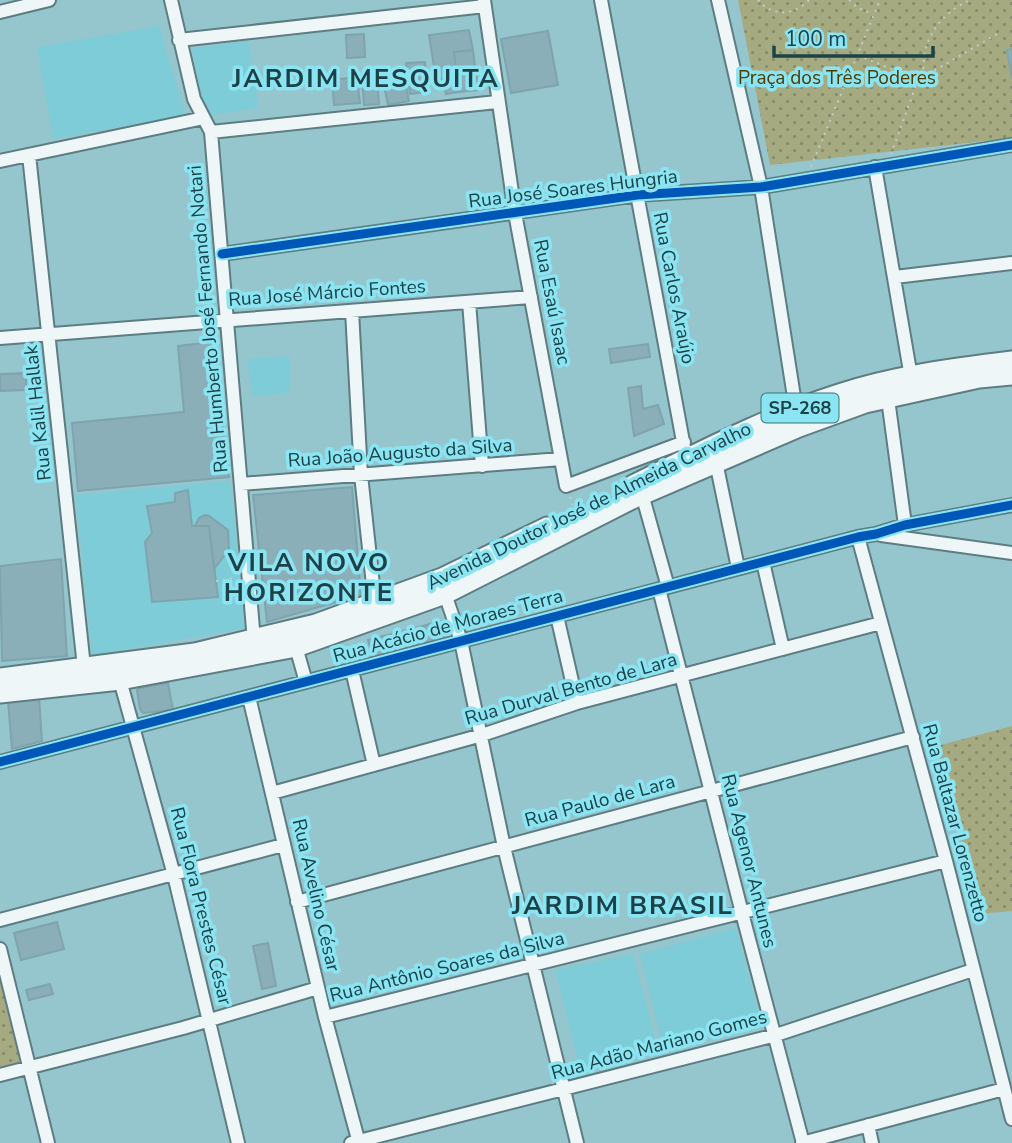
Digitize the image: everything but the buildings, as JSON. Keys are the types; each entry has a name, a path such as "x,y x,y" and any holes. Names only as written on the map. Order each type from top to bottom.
{"main road":[{"name":"Avenida Doutor José de Almeida Carvalho","path":"0,693 120,680 296,647 446,594 553,537 642,494 716,463 840,393 911,377 1012,361"},
{"name":"Avenida Doutor José de Almeida Carvalho","path":"0,678 195,653 316,624 442,578 575,513 685,450 797,418 979,378 1012,375"}],"street":[{"path":"0,12 49,0"},
{"name":"Rua Humberto José Fernando Notari","path":"171,0 178,40 194,99 211,132 254,640"},
{"name":"Rua Carlos Araújo","path":"601,0 685,450"},
{"path":"718,0 761,187 797,418"},
{"path":"178,40 484,3"},
{"name":"Rua Esaú Isaac","path":"484,3 516,213 566,486"},
{"path":"211,132 498,102"},
{"path":"0,161 204,118"},
{"name":"Rua José Soares Hungria","path":"222,254 637,195 761,187 1012,145"},
{"name":"Rua Kalil Hallak","path":"29,155 84,667"},
{"path":"881,166 894,277 911,377"},
{"path":"894,277 1012,263"},
{"name":"Rua José Márcio Fontes","path":"0,338 531,297"},
{"path":"469,302 482,466"},
{"path":"352,311 361,475 375,603"},
{"path":"888,399 905,525"},
{"path":"566,486 685,450"},
{"name":"Rua João Augusto da Silva","path":"241,484 561,460"},
{"path":"716,463 738,568"},
{"name":"Rua Agenor Antunes","path":"642,494 682,676 803,1143"},
{"name":"Rua Acácio de Moraes Terra","path":"0,762 905,525 1012,505"},
{"name":"Rua Acácio de Moraes Terra","path":"876,534 1012,553"},
{"name":"Rua Baltazar Lorenzetto","path":"858,537 946,861 1012,1119"},
{"path":"763,562 783,649"},
{"path":"446,594 461,641 504,847 577,1143"},
{"path":"557,616 577,703"},
{"name":"Rua Durval Bento de Lara","path":"272,793 482,735 577,703 881,623"},
{"path":"296,647 306,682"},
{"path":"352,670 374,765"},
{"name":"Rua Flora Prestes César","path":"120,680 174,875 238,1143"},
{"name":"Rua Avelino César","path":"249,696 356,1142"},
{"name":"Rua Paulo de Lara","path":"297,902 913,737"},
{"path":"0,920 283,845"},
{"name":"Rua Antônio Soares da Silva","path":"325,1017 946,861"},
{"path":"0,949 48,1143"},
{"name":"Rua Adão Mariano Gomes","path":"356,1142 776,1035 974,970"},
{"path":"0,1075 210,1020 318,988"},
{"path":"803,1143 1004,1089"},
{"path":"868,1125 872,1143"}],"path":[{"path":"758,0 772,11 782,13 801,8 809,0"},
{"path":"849,0 858,8 874,14"},
{"path":"806,179 880,0"},
{"path":"924,77 922,57 935,27 946,15 970,0"},
{"path":"881,166 918,80 999,33"},
{"path":"857,55 918,80"},
{"path":"566,486 575,513"},
{"path":"216,581 249,576"}],"shaded area":[{"path":"159,26 185,115 53,139 37,47"},
{"path":"249,41 258,108 212,115 201,96 192,48"},
{"path":"290,356 290,392 253,397 247,359"},
{"path":"230,481 245,628 92,655 76,495"},
{"path":"736,928 759,1016 756,1024 751,1028 664,1049 640,954"},
{"path":"633,954 659,1053 590,1069 578,1060 555,970"}],"green space":[{"name":"Praça dos Três Poderes","path":"738,0 1012,0 1012,138 770,165"},
{"path":"1012,726 1012,911 976,914 937,746"},
{"path":"0,967 24,1064 0,1070"}],"cycle path":[{"path":"222,254 637,195 761,187 1012,145"},
{"path":"0,762 905,525 1012,505"}],"district":[{"name":"JARDIM MESQUITA","path":"366,78"},
{"name":"VILA NOVO HORIZONTE","path":"309,577"},
{"name":"JARDIM BRASIL","path":"623,905"}]}
